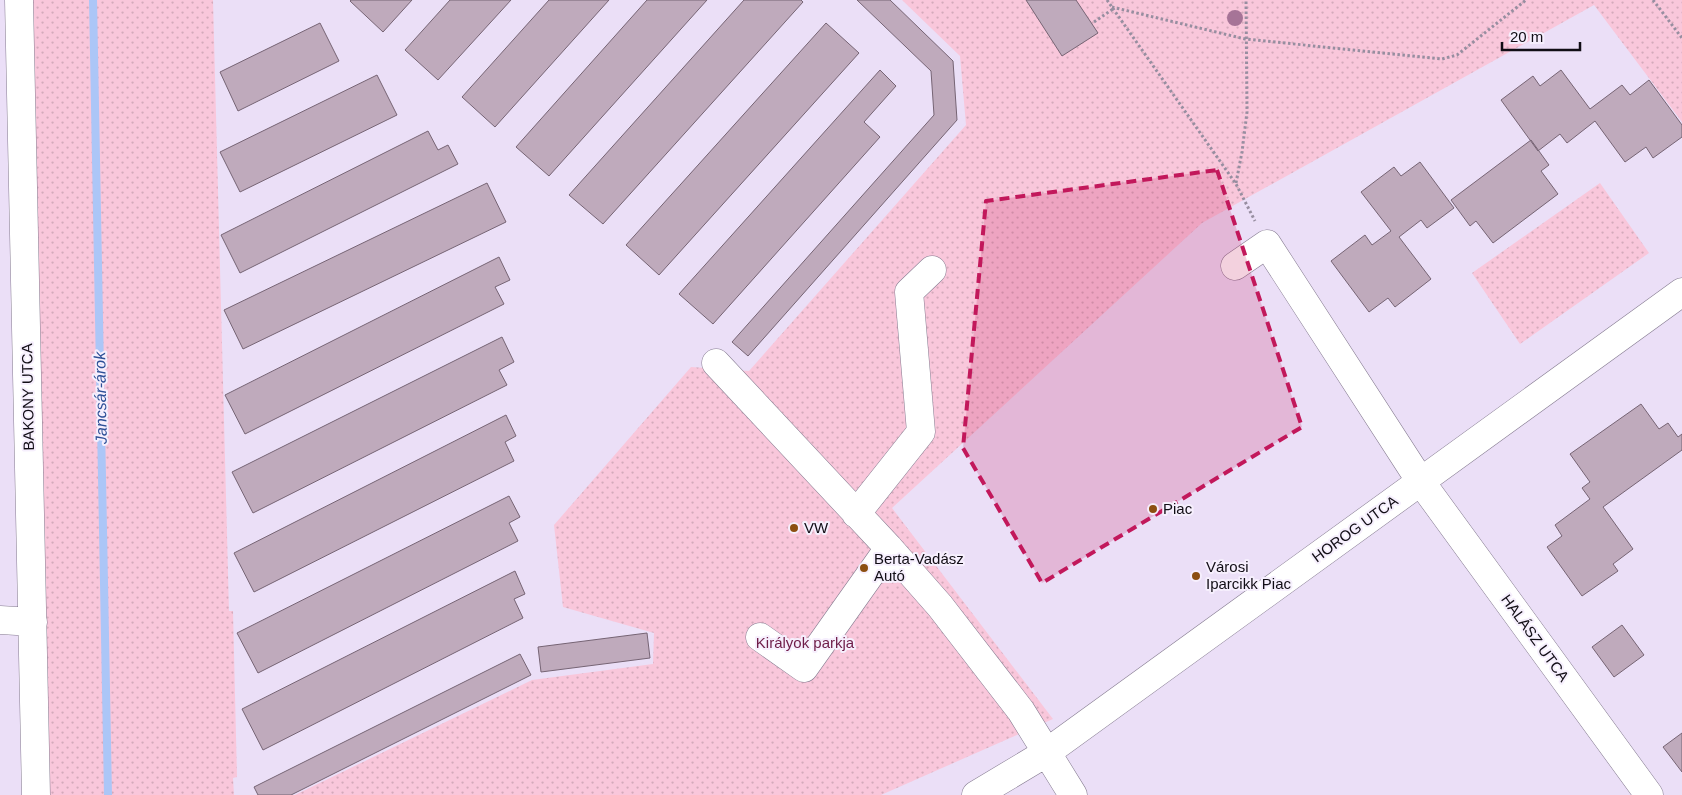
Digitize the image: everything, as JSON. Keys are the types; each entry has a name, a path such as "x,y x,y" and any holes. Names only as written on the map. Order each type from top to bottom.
{"street":[{"name":"BAKONY UTCA","path":"19,0 10,56 32,622 36,795"},
{"path":"1236,266 1267,244"},
{"name":"HALÁSZ UTCA","path":"1267,244 1421,482 1649,795"},
{"path":"856,514 921,432 909,292 932,270"},
{"name":"HOROG UTCA","path":"976,795 1046,753 1682,292"},
{"path":"716,363 940,606 1021,711 1073,795"},
{"path":"760,637 804,668 888,548"},
{"path":"0,620 32,622"}],"path":[{"path":"1107,0 1236,184 1267,244"},
{"path":"1236,184 1247,112 1246,0"},
{"path":"1112,8 1246,39 1442,59 1457,55 1526,0"},
{"path":"1653,0 1682,38"},
{"path":"1094,22 1112,8"}],"highlighted area":[{"path":"1217,170 1302,427 1042,583 963,448 986,201"}],"green space":[{"path":"6,0 213,0 229,611 233,611 237,777 233,778 234,795 24,795"},
{"name":"Királyok parkja","path":"902,0 1682,0 1682,122 1594,5 1202,223 892,508 1053,719 881,795 295,795 532,680 653,664 654,633 563,607 554,525 691,367 749,371 966,125 960,56"},
{"path":"1600,183 1649,253 1520,344 1472,273"}],"building":[{"path":"351,0 412,0 383,32"},
{"path":"450,0 511,0 438,80 405,50"},
{"path":"549,0 609,0 495,127 462,97"},
{"path":"647,0 707,0 549,176 516,147"},
{"path":"744,0 801,0 803,2 603,224 569,195"},
{"path":"857,0 890,0 953,61 957,120 748,356 732,342 934,115 931,71"},
{"path":"1026,0 1076,0 1098,33 1062,56"},
{"path":"320,23 339,61 238,111 220,72"},
{"path":"826,23 859,53 659,275 626,245"},
{"path":"880,70 896,86 864,122 880,137 713,324 679,294"},
{"path":"1561,70 1590,109 1622,85 1630,95 1649,80 1682,125 1682,137 1653,158 1646,147 1625,162 1595,121 1567,143 1560,134 1538,151 1501,100 1533,76 1540,86"},
{"path":"377,75 397,115 240,192 220,152"},
{"path":"428,131 438,150 448,145 458,164 240,273 221,235"},
{"path":"1531,140 1549,165 1541,171 1558,194 1493,243 1476,221 1470,226 1451,200"},
{"path":"1420,162 1454,208 1427,228 1421,220 1399,237 1431,279 1395,307 1388,298 1369,312 1331,261 1365,235 1372,245 1391,231 1361,192 1394,167 1401,176"},
{"path":"487,183 506,222 243,349 224,310"},
{"path":"499,257 510,280 495,287 504,304 245,434 225,395"},
{"path":"502,337 514,362 499,370 507,385 253,513 232,472"},
{"path":"1641,404 1659,429 1668,423 1678,437 1682,434 1682,450 1603,507 1633,549 1613,564 1618,571 1582,596 1547,547 1562,536 1555,525 1590,499 1582,488 1590,482 1570,454"},
{"path":"506,415 516,436 505,442 514,461 254,592 234,553"},
{"path":"509,496 520,517 509,523 518,541 258,673 237,633"},
{"path":"515,571 525,594 514,599 523,618 263,750 242,709"},
{"path":"1622,625 1644,655 1614,677 1592,647"},
{"path":"647,633 650,658 541,672 538,647"},
{"path":"520,654 531,675 291,795 258,795 254,787"},
{"path":"1682,733 1682,772 1663,747"}],"waterway":[{"name":"Jancsár-árok","path":"93,0 108,795"}],"place":[{"name":"Piac","path":"1153,509"},
{"name":"VW","path":"794,528"},
{"name":"Berta-Vadász Autó","path":"864,568"},
{"name":"Városi Iparcikk Piac","path":"1196,576"}]}
